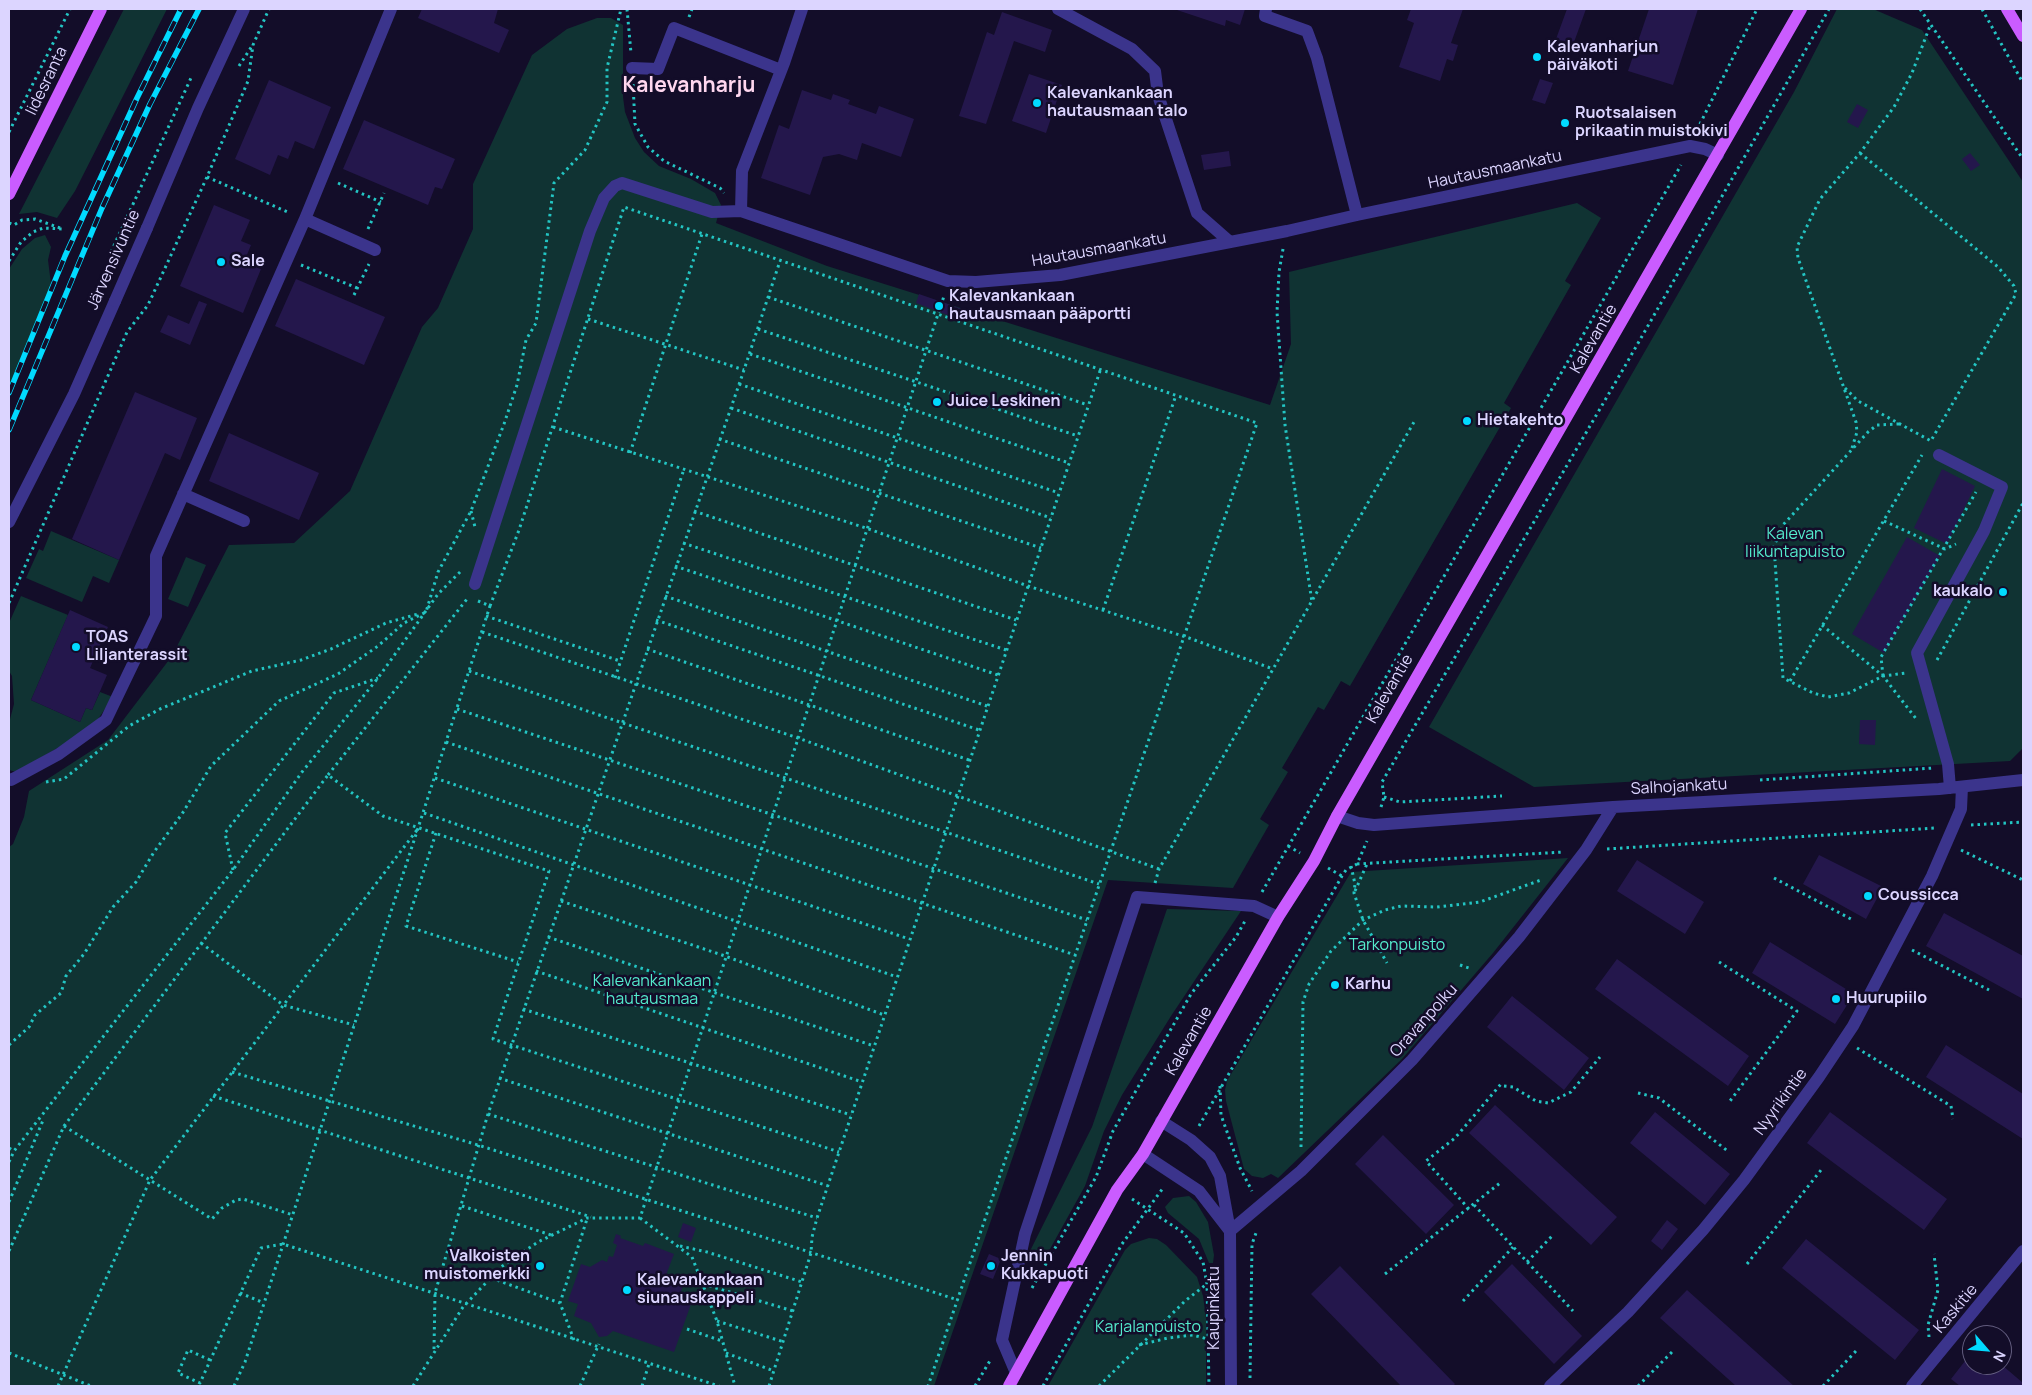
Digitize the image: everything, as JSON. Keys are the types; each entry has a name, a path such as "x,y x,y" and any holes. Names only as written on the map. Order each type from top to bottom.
{"main road":[{"name":"Iidesranta","path":"9,194 101,9"},
{"name":"Kalevantie","path":"1009,1386 1117,1190 1143,1154 1278,918 1314,861 1337,816 1801,9"},
{"path":"2007,9 2023,36"}],"street":[{"name":"Järvensivuntie","path":"9,522 74,394 198,108 244,9"},
{"path":"9,779 12,780 59,754 106,720 156,616 156,556 305,219 391,9"},
{"path":"741,212 742,171 802,9"},
{"path":"1058,9 1132,50 1155,71 1158,95 1197,213 1230,242"},
{"path":"1266,9 1265,16 1307,31 1317,58 1357,215"},
{"path":"632,68 658,69 674,28 781,70"},
{"name":"Hautausmaankatu","path":"482,562 590,231 604,198 614,186 622,183 712,212 741,212 948,281 976,282 1060,275 1287,232 1357,215 1690,146 1705,149 1718,155"},
{"path":"305,219 375,250"},
{"path":"1939,455 1984,478"},
{"name":"Nyyrikintie","path":"1550,1386 1597,1343 1658,1280 1716,1214 1782,1130 1853,1026 1932,876 1962,802 1948,764 1917,653 1984,531 2002,488 1984,478"},
{"path":"183,494 244,521"},
{"path":"475,584 482,562"},
{"name":"Salhojankatu","path":"1337,816 1358,823 1374,825 1612,807 1956,788 2023,780"},
{"name":"Oravanpolku","path":"1230,1231 1260,1208 1301,1171 1412,1060 1516,941 1586,850 1612,807"},
{"path":"1016,1373 1002,1340 1025,1234 1137,897 1254,906 1278,918"},
{"name":"Kaupinkatu","path":"1161,1121 1191,1140 1210,1157 1220,1176 1230,1231 1232,1268 1231,1386"},
{"path":"1143,1154 1198,1191 1230,1231"},
{"name":"Kaskitie","path":"1912,1386 2023,1252"}],"path":[{"path":"9,132 70,9"},
{"path":"9,603 127,332 154,294 207,177 248,81 253,44 269,9"},
{"path":"9,1045 29,1027 35,1015 61,993 66,976 84,954 113,907 136,882 154,852 182,814 211,766 279,700 338,674 378,646 404,623 426,612 438,572 471,511 517,385 526,340 536,323 554,183 585,150 607,102 608,68 620,9"},
{"path":"627,9 635,124 648,147 664,161 720,188 741,212"},
{"path":"1032,1289 1096,1177 1113,1131 1191,994 1236,937 1675,179 1757,9"},
{"path":"1357,864 1384,797 1382,782 1626,366 1829,9"},
{"path":"1920,9 2023,159"},
{"path":"1982,9 2023,83"},
{"path":"1848,454 1854,445 1857,432 1856,422 1798,258 1797,247 1820,199 1860,153 1894,106 1912,73 1930,26"},
{"path":"1790,681 2016,294 2014,286 1998,267 1860,153"},
{"path":"207,177 305,219"},
{"path":"322,177 381,202"},
{"path":"362,244 384,193"},
{"path":"234,1386 245,1362 424,813 486,616 519,530 624,207 938,316 1101,368 1256,423 928,1386"},
{"path":"111,252 130,211"},
{"path":"9,222 14,225 22,220 35,219 63,229 43,228 33,232 21,242 9,261"},
{"path":"1287,232 1279,272 1277,312 1285,425 1312,602"},
{"path":"630,452 702,234"},
{"path":"354,295 375,250"},
{"path":"287,259 358,288"},
{"path":"434,1350 435,1293 471,1177 478,1145 656,620 750,354 780,261"},
{"path":"640,1218 666,1133 866,528 908,408 948,281"},
{"path":"768,297 1088,405"},
{"path":"588,318 744,370"},
{"path":"758,329 1078,436"},
{"path":"750,354 1069,462"},
{"path":"769,1386 811,1253 812,1236 817,1218 1101,368"},
{"path":"739,384 1059,493"},
{"path":"1844,388 1858,401 1930,441"},
{"path":"1102,610 1176,395"},
{"path":"731,408 1051,518"},
{"path":"1150,898 1159,869 1414,422"},
{"path":"1899,424 1876,426 1783,525 1774,546 1783,678 1813,694 1828,697 1849,693 1883,676 1932,670 2023,503"},
{"path":"553,427 866,528 1028,586 1182,636 1273,669"},
{"path":"719,439 1041,548"},
{"path":"615,678 684,469"},
{"path":"1883,676 1881,657 1984,478"},
{"path":"694,511 1016,620"},
{"path":"683,544 1006,650"},
{"path":"9,1162 14,1151 46,1113 233,870 302,772 378,678 451,579 464,568 482,562"},
{"path":"675,566 998,676"},
{"path":"665,596 987,706"},
{"path":"9,1251 64,1126 328,775 468,598 490,606"},
{"path":"38,784 64,779 129,726 160,709 252,671 301,660 331,649 386,623 426,612"},
{"path":"486,616 620,661"},
{"path":"656,620 979,730"},
{"path":"1822,625 1883,676 1922,727"},
{"path":"482,632 634,685 798,738 1159,869"},
{"path":"647,649 969,760"},
{"path":"469,671 1099,884"},
{"path":"233,870 226,833 334,693 378,678"},
{"path":"457,708 1087,920"},
{"path":"446,742 1075,955"},
{"path":"328,775 383,816 549,871 493,1038 839,1152"},
{"path":"435,778 909,939"},
{"path":"424,813 897,977"},
{"path":"1191,1140 1220,1086 1342,876 1351,866 1357,864 2023,822"},
{"path":"58,1386 150,1180 419,828"},
{"path":"436,833 406,926 518,962"},
{"path":"1958,849 2023,880"},
{"path":"1354,893 1367,864"},
{"path":"1351,866 1355,884 1354,893 1362,920 1387,963"},
{"path":"1301,1129 1303,1002 1309,984 1331,950 1362,920 1401,906 1437,907 1480,902 1537,881 1568,874"},
{"path":"1774,878 1851,919"},
{"path":"561,900 725,956 884,1015"},
{"path":"548,936 874,1046"},
{"path":"201,943 283,1005 354,1025"},
{"path":"1909,948 1989,990"},
{"path":"1719,962 1797,1011 1730,1102"},
{"path":"536,971 862,1082"},
{"path":"524,1009 851,1115"},
{"path":"1854,1046 1951,1106 1953,1118"},
{"path":"1469,1209 1426,1161 1455,1138 1502,1085 1513,1087 1536,1101 1548,1103 1571,1092 1600,1057"},
{"path":"232,1072 478,1145 958,1300"},
{"path":"500,1078 828,1186"},
{"path":"1220,1086 1221,1115 1240,1168 1260,1208 1252,1244 1250,1386"},
{"path":"1638,1093 1659,1098 1729,1152"},
{"path":"213,1096 596,1218"},
{"path":"9,1202 46,1113"},
{"path":"488,1114 817,1218"},
{"path":"64,1126 212,1219 222,1208 236,1200 243,1199 293,1214"},
{"path":"9,1148 14,1151"},
{"path":"1747,1264 1821,1170"},
{"path":"1043,1386 1122,1244 1150,1209 1173,1173"},
{"path":"1386,1274 1500,1183"},
{"path":"1474,1205 1573,1311"},
{"path":"462,1206 551,1236"},
{"path":"1150,1209 1179,1228 1203,1262 1207,1284 1210,1340 1209,1386"},
{"path":"574,1340 560,1303 587,1218"},
{"path":"413,1386 434,1350 466,1304 502,1267 551,1236 587,1218 640,1218 692,1257 717,1321 734,1386"},
{"path":"1527,1262 1553,1235"},
{"path":"210,1360 188,1350 178,1373 200,1383 261,1248 283,1244 719,1386"},
{"path":"677,1245 707,1252 802,1282"},
{"path":"1463,1301 1513,1247"},
{"path":"1929,1340 1928,1325 1938,1290 1934,1254"},
{"path":"1099,1386 1185,1302 1207,1284 1232,1268"},
{"path":"491,1278 560,1303"},
{"path":"703,1284 793,1311"},
{"path":"240,1293 264,1303"},
{"path":"717,1321 784,1342"},
{"path":"687,1329 722,1341"},
{"path":"1138,1346 1168,1338 1193,1335 1232,1350"},
{"path":"975,1386 1002,1340"},
{"path":"580,1386 598,1346"},
{"path":"1823,1386 1856,1351"},
{"path":"1638,1386 1672,1352"},
{"path":"9,1353 91,1386"},
{"path":"726,1353 774,1371"},
{"path":"642,1386 649,1364"}],"green space":[{"path":"124,9 167,9 75,191 57,218 37,212 19,214"},
{"name":"Kalevan liikuntapuisto","path":"1837,9 1873,9 1922,30 2023,182 2023,748 2010,761 1534,787 1429,727 1794,92"},
{"name":"Kalevankankaan hautausmaa","path":"597,18 611,18 623,25 623,97 625,112 635,138 644,152 659,166 691,179 715,193 721,205 716,223 827,266 1270,405 1291,344 1289,272 1577,203 1601,218 1565,281 1571,285 1504,403 1511,408 1350,686 1341,681 1324,710 1318,707 1282,768 1288,772 1260,819 1269,825 1233,888 1108,880 934,1386 9,1386 9,847 13,844 24,817 29,791 108,740 172,656 229,545 294,543 350,491 422,327 438,308 473,229 473,184 532,55 567,29"},
{"path":"45,235 51,247 48,260 52,292 9,393 9,269 22,249 35,238"},
{"path":"51,531 119,560 109,583 93,576 82,602 26,578 39,549 43,551"},
{"path":"186,557 206,565 188,607 168,599"},
{"path":"21,596 68,615 31,700 80,722 86,708 92,710 100,692 113,697 92,728 16,772 9,770 9,723 14,704 12,676 9,671 9,623"},
{"name":"Tarkonpuisto","path":"1568,858 1493,953 1402,1059 1278,1178 1271,1174 1263,1178 1252,1176 1244,1169 1226,1101 1225,1090 1227,1081 1351,872"},
{"path":"1167,909 1241,911 1171,1016 1122,1095 1104,1131 1085,1186 1050,1249 1031,1263 1026,1259 1092,1127"},
{"path":"1189,1196 1196,1202 1208,1222 1214,1255 1213,1263 1209,1263 1199,1239 1168,1213 1165,1207 1173,1198"},
{"name":"Karjalanpuisto","path":"1149,1238 1157,1239 1166,1245 1197,1277 1203,1296 1206,1318 1206,1386 1048,1386 1125,1250 1131,1244"}],"building":[{"path":"422,9 498,9 494,23 509,30 499,53 418,18"},
{"path":"1174,9 1245,9 1240,25 1226,20 1225,26"},
{"path":"1411,9 1463,9 1451,43 1458,45 1453,61 1447,59 1440,81 1399,67 1414,23 1407,20"},
{"path":"1567,9 1586,9 1573,45 1556,39"},
{"path":"1649,9 1698,9 1673,85 1628,71"},
{"path":"1002,12 1052,30 1045,52 1014,41 986,124 959,116 987,32 994,35"},
{"name":"Kalevankankaan hautausmaan talo","path":"1029,74 1062,85 1046,133 1012,121"},
{"path":"1540,79 1553,83 1545,104 1532,100"},
{"path":"269,80 331,107 314,149 295,141 288,159 278,155 270,175 235,159"},
{"path":"802,90 831,100 833,94 850,100 848,104 876,114 879,106 914,119 901,157 862,143 857,160 839,154 823,157 810,195 761,178 779,125 789,129"},
{"path":"1857,104 1868,110 1858,128 1847,122"},
{"path":"364,120 455,159 442,189 435,187 428,205 343,169"},
{"path":"1229,151 1231,166 1204,170 1201,155"},
{"path":"1970,153 1980,165 1971,171 1962,159"},
{"path":"214,205 250,220 241,241 251,245 244,262 261,269 243,313 180,286"},
{"path":"296,279 385,317 364,365 275,326"},
{"name":"Kalevankankaan hautausmaan pääportti","path":"919,294 962,309 958,319 916,303"},
{"path":"199,301 207,304 190,345 160,332 168,315 189,324"},
{"path":"135,392 197,418 180,460 165,453 119,560 72,539"},
{"path":"229,433 319,473 299,520 209,481"},
{"path":"1942,469 1975,486 1947,544 1914,528"},
{"path":"1907,537 1940,556 1884,653 1852,634"},
{"name":"TOAS Liljanterassit","path":"70,610 108,627 90,668 107,675 92,710 86,708 80,722 31,700"},
{"path":"1860,720 1876,720 1875,745 1859,744"},
{"path":"1819,855 1883,887 1866,919 1803,884"},
{"path":"1637,860 1704,902 1685,934 1617,891"},
{"path":"1944,913 2023,956 2023,999 1926,946"},
{"path":"1770,942 1854,994 1835,1024 1752,973"},
{"path":"1617,959 1749,1056 1728,1086 1595,989"},
{"path":"1512,996 1589,1058 1564,1090 1487,1027"},
{"path":"1946,1045 2023,1094 2023,1139 1926,1077"},
{"path":"1495,1105 1617,1217 1591,1245 1469,1133"},
{"path":"1655,1112 1730,1174 1705,1205 1630,1143"},
{"path":"1830,1112 1947,1199 1924,1230 1807,1143"},
{"path":"1383,1135 1454,1205 1426,1234 1355,1164"},
{"path":"1667,1220 1678,1229 1662,1250 1651,1241"},
{"path":"683,1223 696,1228 691,1242 678,1237"},
{"name":"Kalevankankaan siunauskappeli","path":"616,1234 621,1236 620,1238 643,1246 645,1243 674,1254 666,1275 685,1281 678,1299 691,1304 674,1352 613,1331 607,1336 599,1337 591,1323 574,1316 578,1304 568,1301 581,1264 590,1267 602,1260 607,1262 609,1256 613,1257 617,1245 613,1243"},
{"path":"1806,1239 1919,1330 1895,1360 1782,1268"},
{"name":"Jennin Kukkapuoti","path":"989,1254 1001,1259 993,1279 980,1274"},
{"path":"1512,1264 1582,1336 1554,1364 1484,1292"},
{"path":"1340,1266 1455,1384 1453,1386 1401,1386 1311,1294"},
{"path":"1687,1290 1794,1386 1736,1386 1660,1318"},
{"path":"1962,1365 1962,1375 2012,1374 2023,1383 2023,1386 1960,1386 1951,1379"}],"railway":[{"path":"9,393 65,256 137,98 181,9"},
{"path":"9,430 102,208 150,104 199,9"}],"place":[{"name":"Kalevanharjun päiväkoti","path":"1537,57"},
{"name":"Kalevankankaan hautausmaan talo","path":"1037,103"},
{"name":"Ruotsalaisen prikaatin muistokivi","path":"1565,123"},
{"name":"Sale","path":"221,262"},
{"name":"Kalevankankaan hautausmaan pääportti","path":"939,306"},
{"name":"Juice Leskinen","path":"937,402"},
{"name":"Hietakehto","path":"1467,421"},
{"name":"kaukalo","path":"2003,592"},
{"name":"TOAS Liljanterassit","path":"76,647"},
{"name":"Coussicca","path":"1868,896"},
{"name":"Karhu","path":"1335,985"},
{"name":"Huurupiilo","path":"1836,999"},
{"name":"Valkoisten muistomerkki","path":"540,1266"},
{"name":"Jennin Kukkapuoti","path":"991,1266"},
{"name":"Kalevankankaan siunauskappeli","path":"627,1290"}],"district":[{"name":"Kalevanharju","path":"689,86"}]}
